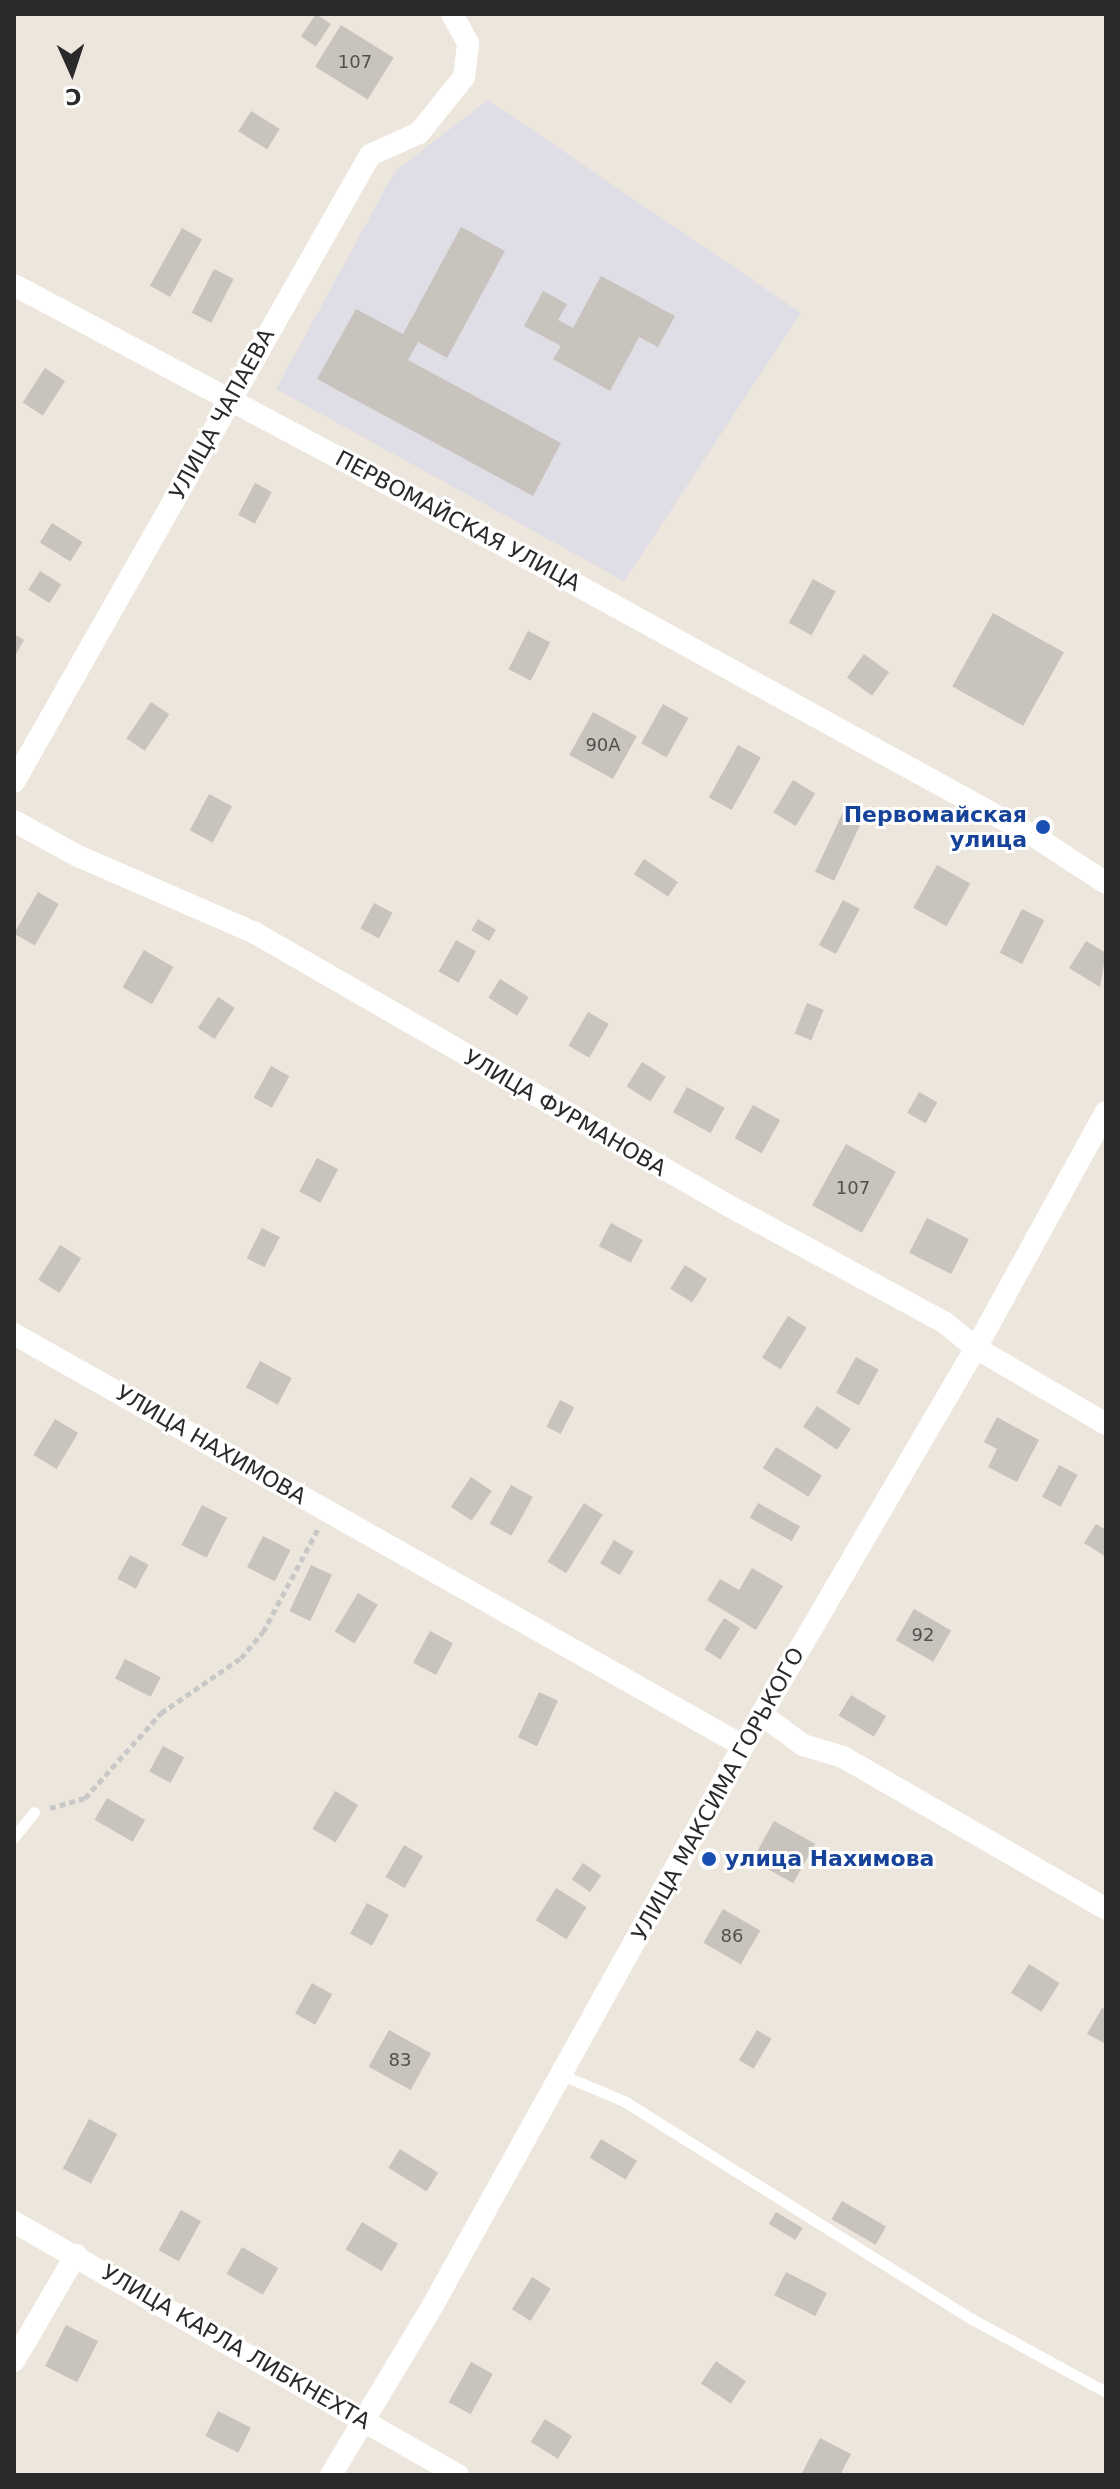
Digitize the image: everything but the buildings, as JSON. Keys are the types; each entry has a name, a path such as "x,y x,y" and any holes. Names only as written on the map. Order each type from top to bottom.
{"street":[{"name":"УЛИЦА ЧАПАЕВА","path":"14,782 370,155 419,133 464,77 468,43 452,14"},
{"name":"ПЕРВОМАЙСКАЯ УЛИЦА","path":"14,285 232,399 1037,838 1106,883"},
{"name":"УЛИЦА ФУРМАНОВА","path":"14,821 78,856 255,933 731,1207 944,1322 976,1348 1106,1424"},
{"name":"УЛИЦА МАКСИМА ГОРЬКОГО","path":"331,2475 562,2075 761,1714 976,1348 1106,1112"},
{"name":"УЛИЦА НАХИМОВА","path":"14,1334 743,1746"},
{"path":"761,1714 803,1745 843,1757 1106,1909"},
{"name":"УЛИЦА КАРЛА ЛИБКНЕХТА","path":"14,2222 458,2475"},
{"path":"14,2361 76,2255"}],"lane":[{"path":"14,1837 34,1812"},
{"path":"562,2075 624,2101 972,2319 1106,2392"}],"path":[{"path":"34,1812 85,1798 161,1713 241,1658 263,1632 327,1511"}],"shaded area":[{"path":"488,100 801,313 624,581 276,389 395,171"}],"place":[{"name":"Первомайская улица","path":"1043,827"},
{"name":"улица Нахимова","path":"709,1859"}]}
